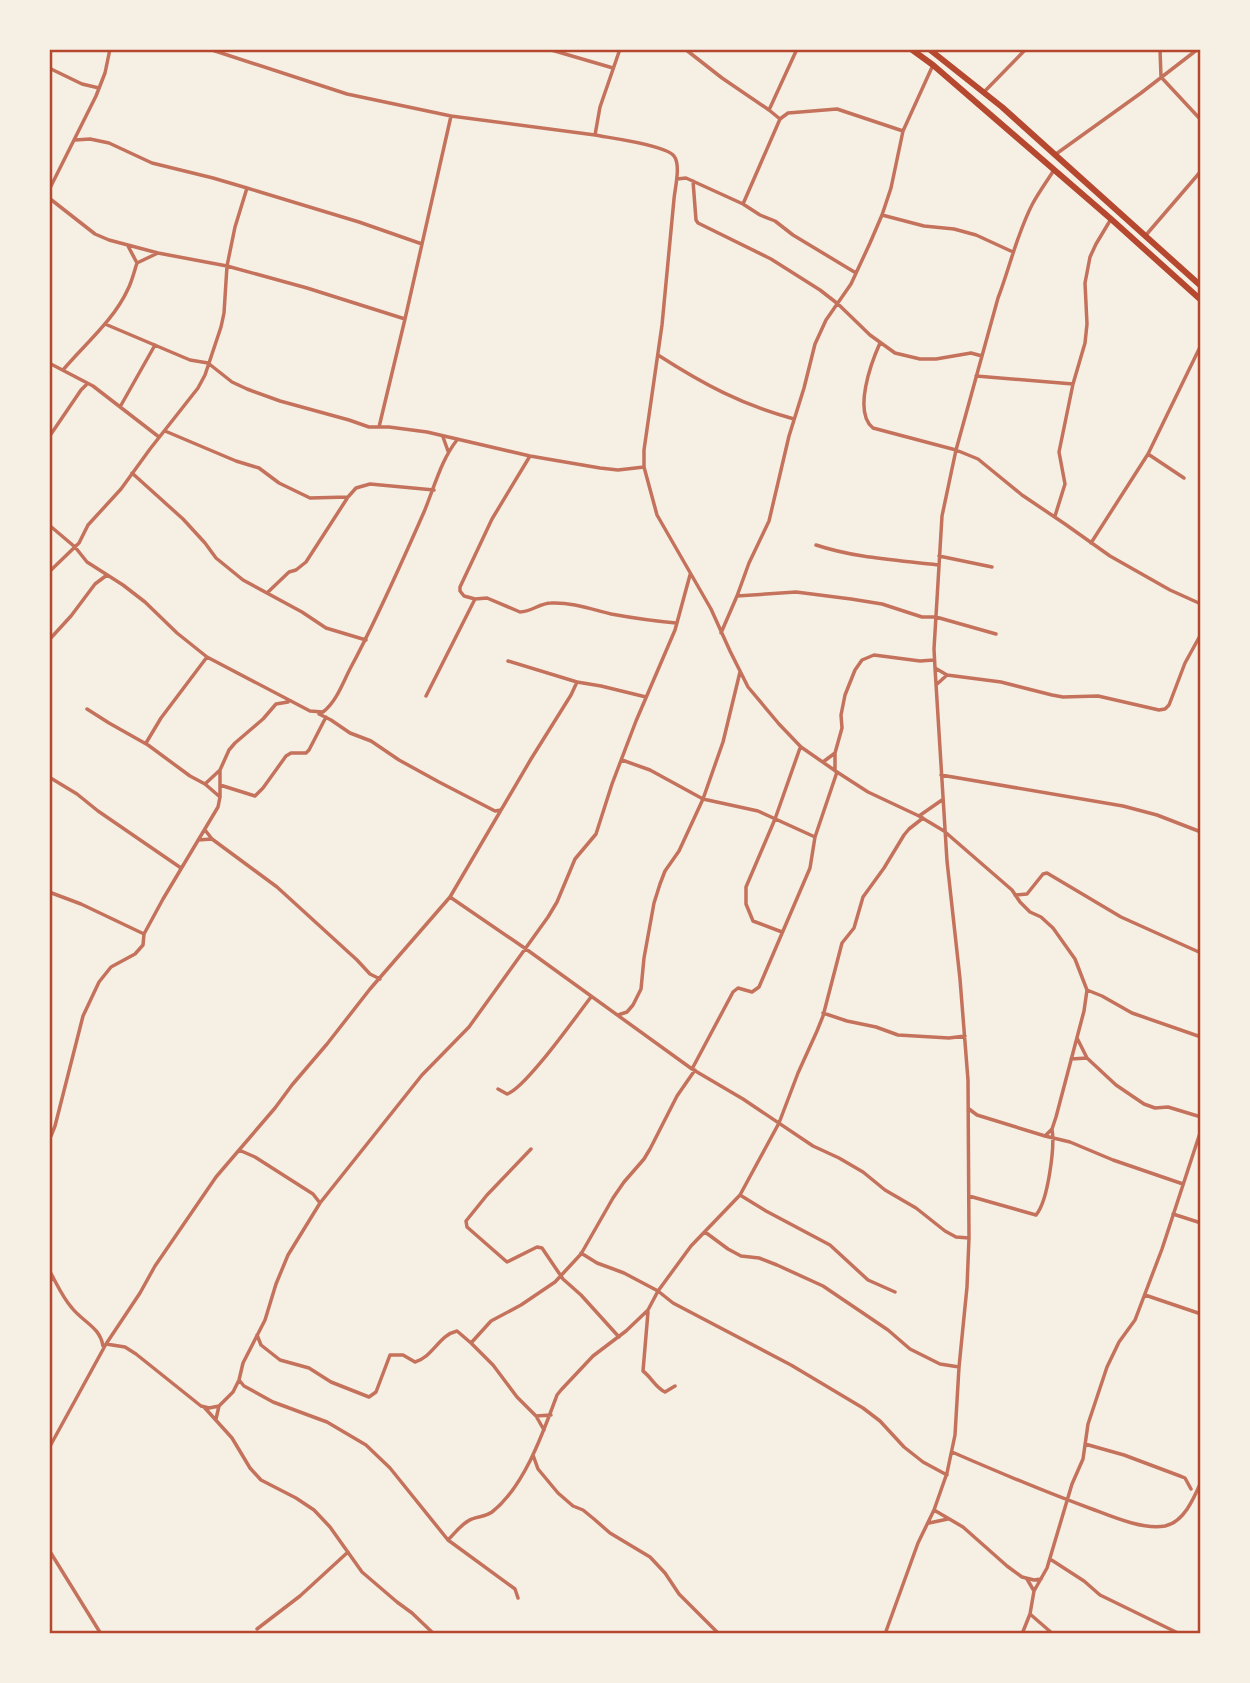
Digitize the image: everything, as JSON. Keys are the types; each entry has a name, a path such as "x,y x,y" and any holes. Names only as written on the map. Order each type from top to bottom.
{"highway":[{"path":"911,49 1111,219 1201,300"},
{"path":"929,49 984,92 1146,234 1201,286"}],"street":[{"path":"49,190 99,88 110,49"},
{"path":"209,49 346,94 451,116 595,135 660,148 674,155 677,178 662,325 644,450 644,467 657,515 711,609 748,687 779,724 801,747 822,762 869,792 944,831 986,867 1030,912 1041,917 1053,928 1075,959 1087,990 1084,1011 1052,1129 1052,1157 1040,1210 1036,1215 969,1196"},
{"path":"548,49 613,68"},
{"path":"595,135 600,107 620,49"},
{"path":"685,49 780,119"},
{"path":"769,110 797,49"},
{"path":"984,92 1026,49"},
{"path":"1160,49 1161,77 1201,120"},
{"path":"1055,155 1198,49"},
{"path":"721,633 769,521 815,344 826,320 857,273 882,215 895,174 903,131 933,65"},
{"path":"49,68 82,84 99,88"},
{"path":"743,204 780,119 788,113 837,109 903,131"},
{"path":"378,428 451,116"},
{"path":"75,140 90,139 109,143 152,163 213,177 422,244"},
{"path":"885,1634 918,1543 947,1475 955,1435 967,1287 969,1109 965,1036 944,831 934,660 942,516 956,450 998,298 1032,204 1054,170"},
{"path":"1146,234 1201,171"},
{"path":"677,178 686,178 743,204 857,273"},
{"path":"693,181 698,223 771,259 820,290 895,354 920,359 971,353 982,356"},
{"path":"49,572 75,547 88,525 112,499 198,388 221,327 227,267 247,188"},
{"path":"49,198 95,233 109,240 307,288 405,319"},
{"path":"882,215 976,235 1013,252"},
{"path":"1055,516 1065,484 1059,452 1073,384 1085,343 1085,283 1090,257 1111,219"},
{"path":"128,246 137,263"},
{"path":"63,370 105,324 127,292 137,263 158,253"},
{"path":"105,324 190,360 208,363 218,373 247,389 369,427 427,432 530,456 618,470 644,467"},
{"path":"880,343 872,360 865,388 864,417 869,425 978,459 1022,495 1091,543 1135,571 1201,604"},
{"path":"120,407 155,345"},
{"path":"1091,543 1148,454 1201,345"},
{"path":"658,355 692,377 747,405 794,419"},
{"path":"49,363 93,386 159,437"},
{"path":"976,376 1073,384"},
{"path":"49,437 87,384"},
{"path":"165,431 259,468 291,490 310,498 348,497"},
{"path":"443,436 448,451"},
{"path":"317,713 323,712 331,704 366,640 434,490 448,451 457,440"},
{"path":"1148,454 1184,478"},
{"path":"530,456 492,519 460,587 464,596 487,598 520,612 551,603 575,605 638,619 677,623"},
{"path":"132,473 183,519 216,558 243,580 326,628 366,640"},
{"path":"267,593 289,572 306,562 356,488 370,484 434,490"},
{"path":"49,525 75,547 87,562 124,585 207,657 329,719 350,733 372,741 429,777 495,811 501,810"},
{"path":"816,545 862,556 938,565"},
{"path":"939,556 992,567"},
{"path":"49,640 95,584 107,575"},
{"path":"216,1419 219,1406 235,1389 239,1380 243,1363 265,1320 288,1255 320,1203 422,1075 469,1027 557,902 575,859 596,834 621,760 667,651 690,575"},
{"path":"737,596 796,592 882,604 922,617 936,617 996,634"},
{"path":"426,696 475,599"},
{"path":"935,668 947,675 1001,682 1063,697 1098,696 1159,710 1169,705 1185,663 1201,634"},
{"path":"471,1343 491,1321 555,1282 581,1253 618,1190 650,1149 733,992 738,988 752,992 759,987 810,868 815,837 836,771 835,753 842,728 841,715 845,695 855,670 862,660 874,655 920,661 934,660"},
{"path":"146,743 161,718 207,657"},
{"path":"508,661 577,682 646,697"},
{"path":"618,1015 627,1012 641,989 654,903 665,871 679,851 703,799 723,742 740,671"},
{"path":"936,685 947,675"},
{"path":"49,1448 105,1346 155,1266 216,1177 450,897 577,682"},
{"path":"276,694 276,704"},
{"path":"205,784 220,770 235,743 276,704 290,701"},
{"path":"220,785 255,796 286,756 291,753 306,753 309,750 329,719 328,708"},
{"path":"87,709 146,743 220,797"},
{"path":"782,932 753,921 746,904 746,887 775,819 801,747"},
{"path":"822,762 835,753"},
{"path":"621,760 650,770 703,799 758,811 815,837"},
{"path":"49,1136 55,1126 83,1016 99,982 111,967 135,954 143,945 144,934 214,815 220,797 220,770"},
{"path":"942,775 1123,806 1157,815 1201,832"},
{"path":"49,777 181,868"},
{"path":"448,1540 470,1519 487,1516 504,1501 533,1455 561,1390 593,1356 619,1337 648,1310 691,1246 740,1195 779,1123 817,1031 842,943 855,928 863,897 904,835 942,800"},
{"path":"495,811 495,818"},
{"path":"205,830 212,839 277,887 370,974 380,979"},
{"path":"198,840 212,839"},
{"path":"1015,895 1027,894 1042,873 1047,873 1121,917 1201,953"},
{"path":"49,892 144,934"},
{"path":"450,897 694,1069 820,1151 863,1172 946,1231 956,1237 969,1238"},
{"path":"1087,990 1132,1013 1201,1037"},
{"path":"498,1089 507,1094 517,1089 591,996"},
{"path":"627,1012 627,1022"},
{"path":"823,1013 898,1035 949,1038 965,1036"},
{"path":"1077,1038 1087,1058 1116,1085 1149,1107 1168,1107 1201,1117"},
{"path":"1071,1059 1087,1058"},
{"path":"969,1109 978,1115 1070,1142 1183,1184"},
{"path":"968,1123 978,1115"},
{"path":"1045,1136 1052,1129"},
{"path":"1022,1634 1030,1614 1034,1591 1050,1559 1066,1500 1083,1459 1088,1424 1110,1359 1135,1320 1145,1295 1201,1130"},
{"path":"531,1149 487,1195 467,1221 467,1227 507,1262 537,1247 542,1248 566,1282 619,1337"},
{"path":"239,1150 255,1157 313,1194 320,1203"},
{"path":"313,1194 326,1195"},
{"path":"740,1195 830,1245 867,1280 895,1292"},
{"path":"1173,1214 1201,1223"},
{"path":"705,1232 741,1256 759,1258 823,1286 888,1330 910,1349 940,1364 959,1367"},
{"path":"581,1253 659,1291 673,1303 791,1365 863,1408 880,1421 904,1447 923,1462 947,1475"},
{"path":"49,1270 72,1308 96,1329 105,1346"},
{"path":"49,1283 53,1277"},
{"path":"555,1282 566,1282"},
{"path":"1145,1295 1201,1314"},
{"path":"648,1310 643,1371 662,1391 675,1386"},
{"path":"257,1335 261,1345 280,1360 309,1368 331,1382 369,1397 376,1392 390,1355 403,1355 415,1362 424,1359 455,1330 493,1365 536,1416 545,1431"},
{"path":"252,1345 261,1345"},
{"path":"105,1346 125,1347 204,1407 239,1448 255,1475 308,1505 330,1527 369,1578 433,1634"},
{"path":"239,1380 244,1386 273,1402 327,1422 366,1444 390,1468 448,1540 515,1589 518,1598"},
{"path":"235,1389 244,1386"},
{"path":"204,1407 219,1406"},
{"path":"536,1416 551,1415"},
{"path":"1085,1444 1172,1472 1185,1478 1191,1489"},
{"path":"952,1452 1066,1500 1149,1526 1166,1526 1179,1519 1201,1482"},
{"path":"533,1455 538,1469 558,1493 610,1533 650,1557 679,1594 719,1634"},
{"path":"934,1510 963,1527 1007,1566 1027,1579 1034,1591"},
{"path":"928,1523 948,1519"},
{"path":"49,1550 101,1634"},
{"path":"257,1629 300,1596 348,1552"},
{"path":"1050,1559 1100,1595 1180,1634"},
{"path":"1027,1579 1041,1579"},
{"path":"1030,1614 1053,1634"}]}
